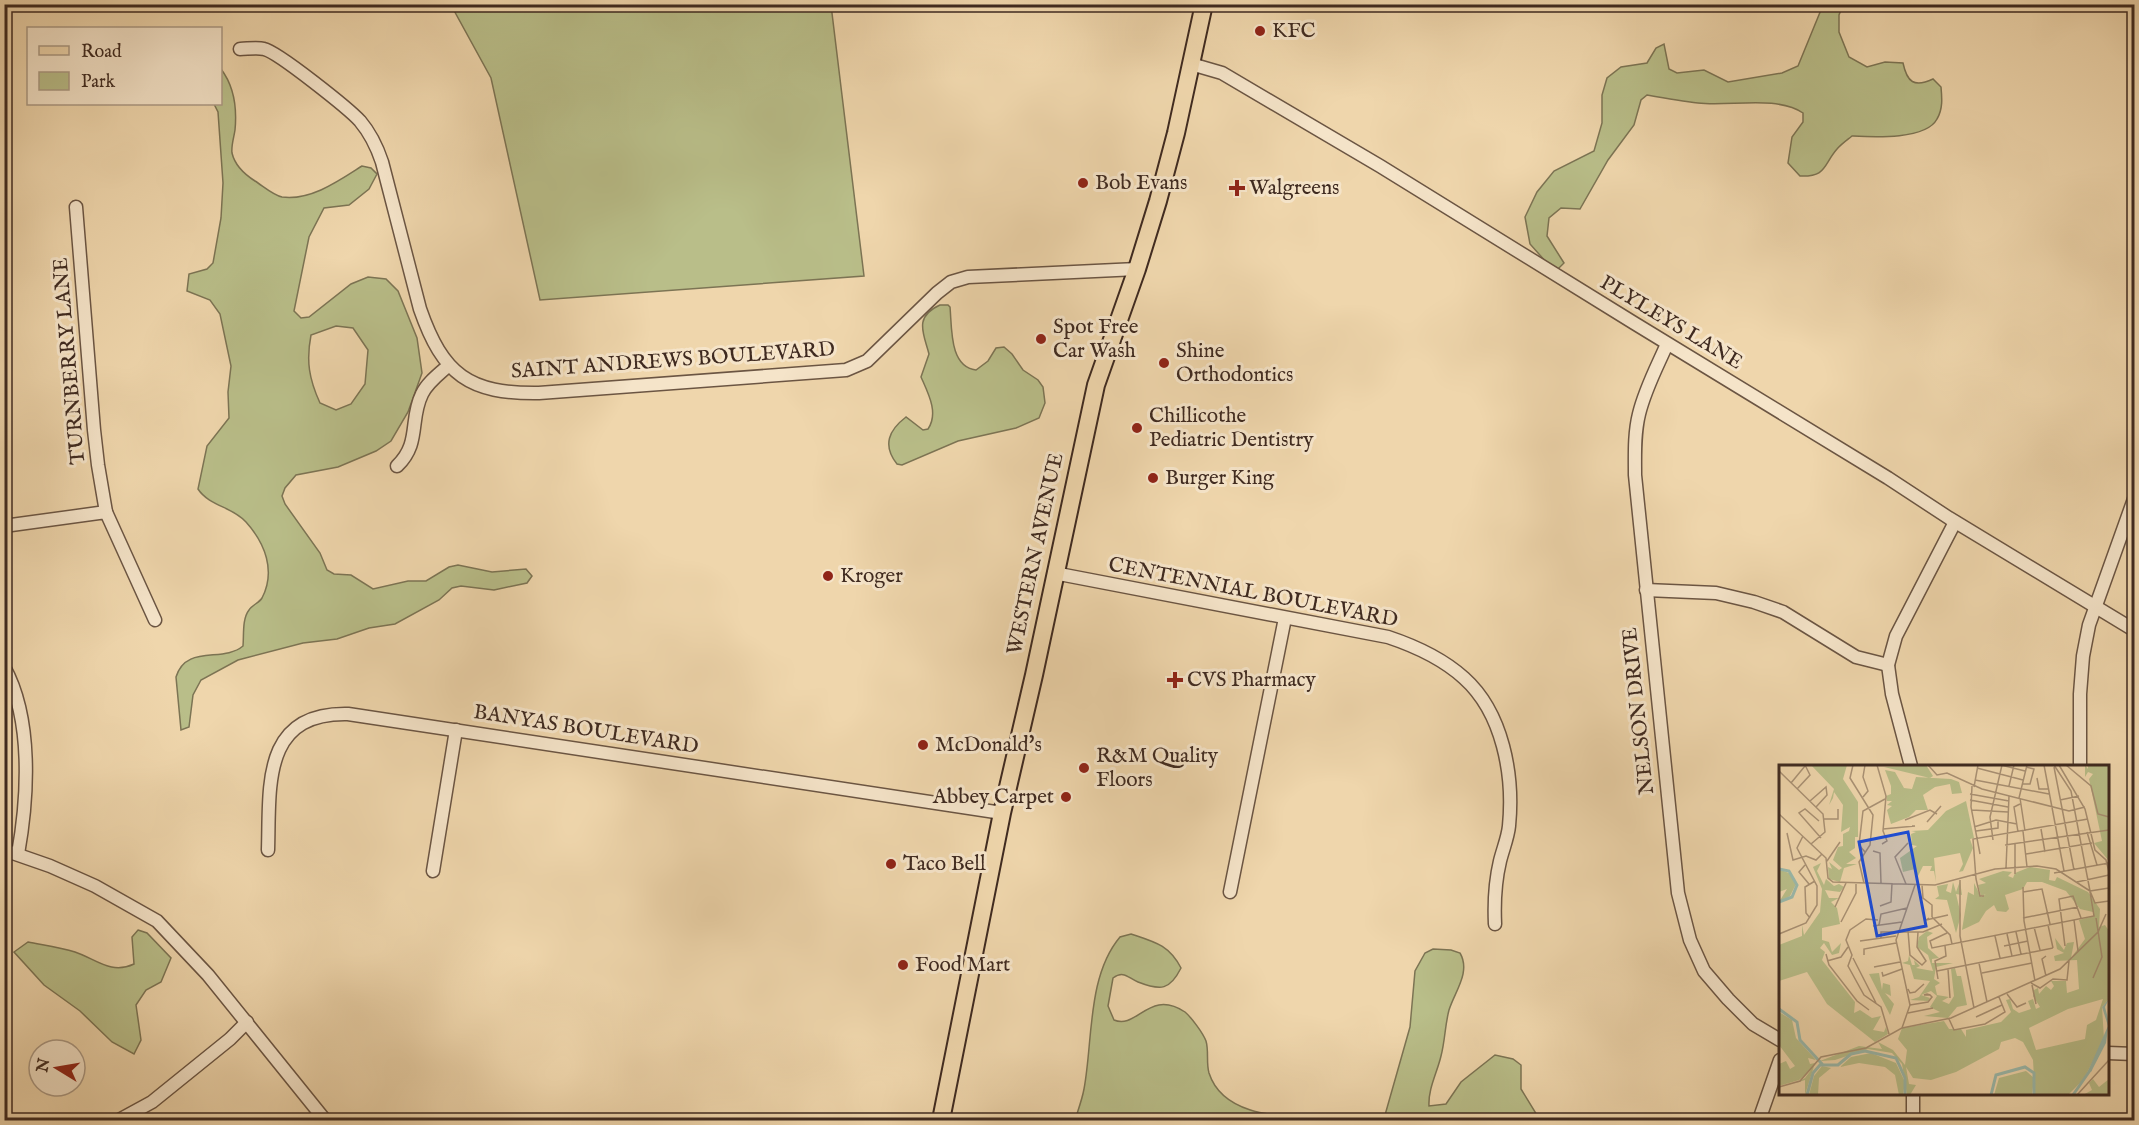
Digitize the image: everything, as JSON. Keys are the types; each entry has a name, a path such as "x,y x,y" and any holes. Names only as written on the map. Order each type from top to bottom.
{"main road":[{"name":"WESTERN AVENUE","path":"941,1120 1002,813 1032,685 1054,573 1096,385 1137,269 1158,201 1204,4"}],"street":[{"name":"SAINT ANDREWS BOULEVARD","path":"240,49 264,49 281,59 350,111 374,139 427,331 448,366 463,378 500,392 519,393 846,369 867,361 918,310 951,282 968,277 1137,269"},
{"name":"PLYLEYS LANE","path":"1191,64 1222,73 1380,166 1888,478 1955,522 2096,605 2132,623"},
{"name":"TURNBERRY LANE","path":"76,207 94,430 106,512 155,620"},
{"name":"NELSON DRIVE","path":"1667,344 1646,390 1638,416 1635,475 1678,893 1690,940 1704,971 1753,1024 1779,1039"},
{"path":"397,466 407,457 412,444 422,394 431,381 448,366"},
{"path":"2080,765 2080,694 2083,656 2089,625 2134,499"},
{"path":"4,526 106,512"},
{"path":"1911,765 1892,694 1888,664 1896,636 1955,522"},
{"name":"CENTENNIAL BOULEVARD","path":"1054,573 1388,637 1413,646 1464,678 1485,704 1494,720 1508,772 1509,828 1494,896 1495,924"},
{"path":"1646,590 1716,593 1754,602 1783,612 1856,657 1888,664"},
{"path":"1230,892 1285,618"},
{"path":"4,667 10,678 18,708 27,777 18,855"},
{"name":"BANYAS BOULEVARD","path":"268,850 271,773 283,741 302,724 314,717 328,714 348,714 1002,813"},
{"path":"433,871 456,730"},
{"path":"4,850 50,866 95,886 157,921 208,975 325,1120"},
{"path":"119,1120 152,1102 230,1039 247,1022"},
{"path":"2109,1053 2134,1054"},
{"path":"1759,1120 1779,1063"},
{"path":"1913,1095 1913,1120"},
{"path":"4,1119 9,1120"}],"green space":[{"path":"451,5 831,5 864,276 540,300 491,78"},
{"path":"1823,5 1843,5 1839,15 1839,32 1849,57 1867,67 1885,62 1903,63 1912,82 1921,83 1933,79 1941,87 1940,111 1931,126 1922,131 1898,136 1852,136 1839,147 1820,172 1800,176 1788,163 1792,137 1803,122 1803,113 1780,104 1710,104 1647,95 1641,100 1634,125 1608,160 1580,209 1561,208 1549,218 1547,236 1564,263 1555,272 1530,244 1525,217 1537,192 1554,171 1594,151 1602,123 1602,95 1607,78 1621,67 1647,63 1656,48 1664,44 1669,69 1677,73 1704,70 1728,82 1782,73 1798,66"},
{"path":"222,71 232,90 235,106 233,158 247,176 279,196 293,197 314,193 362,166 371,168 377,174 369,189 349,205 324,208 309,237 294,311 301,318 309,317 351,284 368,277 386,279 398,291 417,338 422,373 408,412 391,441 376,451 338,467 296,475 285,488 282,496 285,504 320,553 327,570 334,574 351,575 373,589 408,581 426,581 449,567 458,565 492,572 526,569 532,576 527,583 494,590 461,586 452,588 439,600 395,624 369,628 337,639 303,643 238,660 201,680 193,695 189,727 181,730 176,677 181,667 196,657 235,651 243,646 244,622 250,608 262,598 268,578 263,548 253,530 241,517 208,499 198,489 207,446 229,418 228,392 231,366 220,314 210,300 187,291 189,274 207,269 213,263 221,218 223,183 218,112 214,105 222,105","holes":["336,326 353,328 368,350 365,384 351,404 336,410 320,403 310,370 311,335"]},
{"path":"940,305 950,307 954,345 961,362 976,370 988,361 996,348 1004,347 1023,370 1038,380 1043,387 1045,403 1039,418 1016,428 958,441 902,465 897,464 892,457 889,444 895,427 906,417 923,430 928,429 933,416 927,390 921,377 929,354 923,333 923,321 926,315"},
{"path":"138,930 147,933 171,958 161,982 146,990 136,1005 141,1040 134,1054 112,1042 80,1011 44,985 14,952 28,942 69,950 111,967 126,967 134,964 132,937"},
{"path":"1131,934 1166,949 1181,968 1173,981 1164,987 1146,985 1126,975 1113,978 1108,1006 1114,1020 1122,1022 1130,1020 1153,1007 1162,1005 1173,1006 1185,1012 1197,1025 1204,1038 1207,1045 1209,1073 1225,1097 1250,1110 1308,1120 1113,1120 1103,1114 1092,1120 1075,1120 1084,1089 1096,990 1102,970 1109,953 1120,937"},
{"path":"1433,949 1460,953 1464,967 1461,982 1449,1010 1429,1106 1446,1104 1461,1082 1495,1055 1513,1059 1521,1065 1521,1089 1540,1120 1386,1120 1385,1115 1410,1027 1415,971 1425,953"}],"place":[{"name":"KFC","path":"1260,31"},
{"name":"Bob Evans","path":"1083,183"},
{"name":"Walgreens","path":"1237,188"},
{"name":"Spot Free Car Wash","path":"1041,339"},
{"name":"Shine Orthodontics","path":"1164,363"},
{"name":"Chillicothe Pediatric Dentistry","path":"1137,428"},
{"name":"Burger King","path":"1153,478"},
{"name":"Kroger","path":"828,576"},
{"name":"CVS Pharmacy","path":"1175,680"},
{"name":"McDonald's","path":"923,745"},
{"name":"R&M Quality Floors","path":"1084,768"},
{"name":"Abbey Carpet","path":"1066,797"},
{"name":"Taco Bell","path":"891,864"},
{"name":"Food Mart","path":"903,965"}]}
